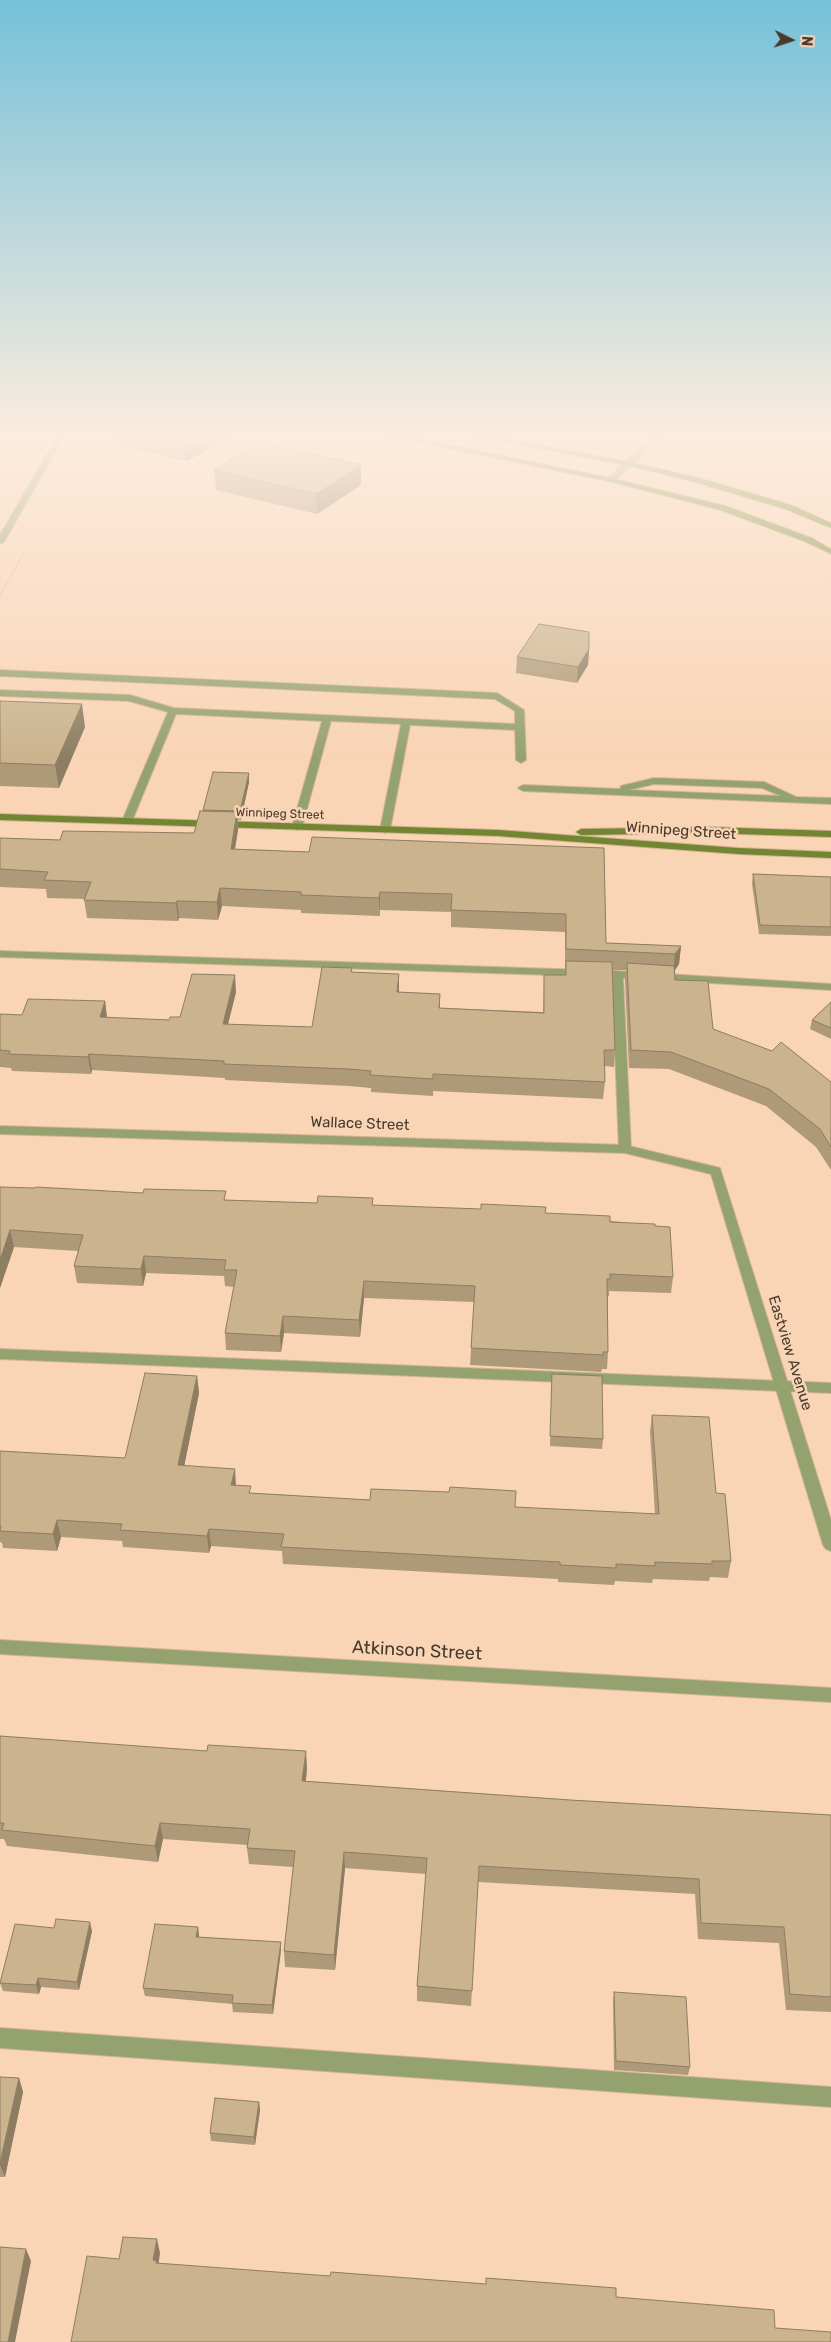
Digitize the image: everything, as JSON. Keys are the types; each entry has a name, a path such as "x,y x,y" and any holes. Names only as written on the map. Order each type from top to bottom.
{"main road":[{"path":"813,542 831,552"},
{"name":"Winnipeg Street","path":"0,817 498,833 708,830 831,834"},
{"name":"Winnipeg Street","path":"498,833 738,851 831,855"}],"street":[{"path":"0,673 498,696 519,710 521,760"},
{"path":"0,693 130,698 173,711 520,727"},
{"path":"127,821 173,711"},
{"path":"297,827 327,718"},
{"path":"385,830 406,722"},
{"path":"523,788 831,801"},
{"path":"0,954 617,974 831,987"},
{"path":"617,974 625,1149"},
{"name":"Wallace Street","path":"0,1130 625,1149 716,1171"},
{"name":"Eastview Avenue","path":"716,1171 831,1545"},
{"path":"0,1354 831,1388"},
{"name":"Atkinson Street","path":"0,1647 831,1695"},
{"path":"0,2038 831,2097"}],"building":[{"path":"539,624 589,632 589,649 578,667 517,657"},
{"path":"0,701 82,704 55,765 0,763"},
{"path":"213,772 249,773 240,811 203,810"},
{"path":"200,811 237,812 231,849 309,852 312,837 604,848 606,943 681,946 675,954 566,949 566,914 451,910 452,894 380,892 379,898 301,895 301,892 220,888 217,902 177,901 176,903 84,900 91,882 44,880 48,872 0,869 0,838 60,840 63,831 194,833"},
{"path":"753,874 831,877 831,927 760,925"},
{"path":"566,961 612,962 615,1050 604,1050 605,1082 433,1074 433,1079 370,1075 371,1071 349,1069 224,1064 224,1061 89,1054 88,1057 9,1054 10,1051 0,1050 0,1014 22,1015 28,999 105,1001 100,1017 169,1020 170,1017 180,1017 192,974 235,975 223,1024 312,1027 322,967 352,968 351,972 399,974 397,992 440,994 439,1008 544,1013 544,975 566,975"},
{"path":"627,963 674,966 675,980 708,981 713,1029 772,1051 781,1042 831,1082 831,1147 820,1129 769,1089 671,1052 631,1050"},
{"path":"831,1002 831,1028 812,1020"},
{"path":"0,1187 36,1187 143,1193 144,1189 226,1191 224,1200 317,1203 318,1196 373,1198 372,1205 481,1209 481,1204 546,1207 545,1213 610,1216 610,1222 655,1224 655,1226 670,1227 673,1277 610,1274 610,1279 607,1279 608,1352 603,1352 603,1355 471,1348 475,1286 364,1281 359,1320 283,1316 280,1336 225,1333 237,1270 224,1270 226,1260 144,1256 141,1269 74,1266 83,1235 10,1230 0,1260"},
{"path":"145,1373 197,1376 178,1465 235,1469 231,1485 251,1486 249,1493 370,1500 371,1489 449,1492 450,1487 516,1491 515,1507 659,1514 652,1415 709,1417 716,1493 725,1494 731,1561 712,1561 712,1564 655,1562 655,1566 616,1564 616,1568 560,1565 560,1562 281,1547 284,1534 209,1529 207,1536 120,1530 122,1524 57,1520 53,1534 0,1531 0,1451 125,1458"},
{"path":"552,1374 602,1376 603,1439 550,1436"},
{"path":"0,1736 207,1751 208,1745 306,1751 302,1781 570,1800 831,1815 831,1997 790,1994 784,1927 701,1923 699,1879 479,1866 472,1991 417,1986 427,1858 344,1852 334,1955 284,1951 295,1851 247,1848 250,1829 160,1823 155,1846 2,1830 4,1823 0,1823"},
{"path":"56,1919 90,1922 77,1982 38,1978 36,1985 0,1983 15,1924 54,1928"},
{"path":"155,1924 198,1927 196,1937 281,1942 272,2005 232,2003 233,1995 143,1988"},
{"path":"614,1992 686,1997 690,2067 616,2061"},
{"path":"0,2077 19,2078 0,2163"},
{"path":"215,2098 259,2102 254,2137 210,2133"},
{"path":"123,2237 157,2239 153,2260 157,2261 156,2263 330,2276 331,2272 486,2284 486,2278 616,2288 616,2297 774,2310 775,2328 831,2332 831,2342 71,2342 87,2256 119,2259"},
{"path":"0,2247 26,2249 8,2342 0,2342"}]}
